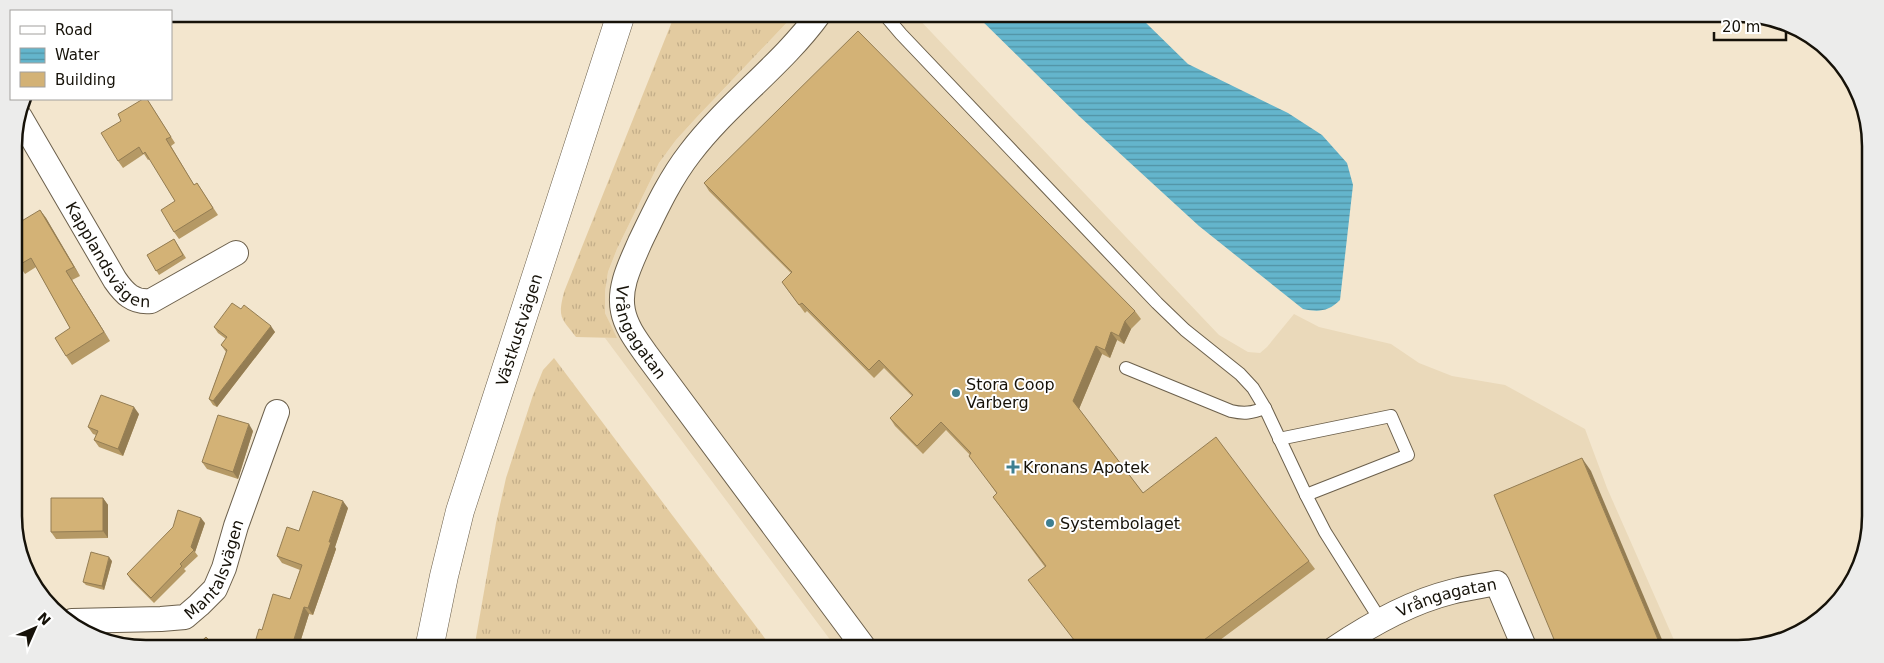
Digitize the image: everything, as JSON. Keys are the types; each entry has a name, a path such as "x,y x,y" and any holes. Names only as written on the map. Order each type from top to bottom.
{"street":[{"name":"Västkustvägen","path":"431,640 460,510 619,23"},
{"name":"Vrångagatan","path":"812,23 708,132 690,153 670,182 631,262 622,289 622,310 628,328 646,354 858,640"},
{"name":"Kapplandsvägen","path":"25,125 115,280 131,298 142,302 151,301 236,253"},
{"name":"Mantalsvägen","path":"78,621 185,617 215,589 224,568 236,526 277,412"},
{"name":"Vrångagatan","path":"1347,640 1402,610 1450,592 1497,583 1521,640"}],"lane":[{"path":"892,23 1157,303 1186,330 1240,374 1253,388 1265,408 1325,532 1381,621"},
{"path":"1126,368 1231,411 1243,414 1265,408"},
{"path":"1279,439 1391,416 1408,455 1306,495"}],"shaded area":[{"path":"787,23 922,23 1219,335 1248,352 1260,353 1294,314 1319,327 1391,344 1419,363 1452,376 1505,385 1585,429 1607,488 1674,640 830,640 605,338 616,338 605,313 605,292 608,272 617,249 659,163 676,140"}],"green space":[{"path":"672,23 787,23 676,140 659,163 617,249 608,272 605,292 605,313 617,338 576,337 562,316 561,307 564,292"},
{"path":"554,358 766,640 476,640 496,523 506,478 543,370"}],"water":[{"path":"984,22 1145,22 1188,64 1288,113 1322,135 1347,163 1353,185 1340,300 1323,310 1303,309 1199,226 1079,116"}],"building":[{"path":"858,31 1135,311 1125,321 1119,336 1111,332 1105,350 1096,346 1073,401 1143,493 1216,437 1309,561 1204,640 1074,640 1028,580 1046,566 993,497 997,493 969,456 971,453 941,422 917,446 890,418 913,395 879,360 869,370 802,303 799,305 782,282 792,272 704,183"},
{"path":"141,100 148,100 171,137 166,139 194,185 197,183 213,208 174,232 161,210 175,201 145,152 143,154 139,147 118,161 101,133 121,121 118,114"},
{"path":"40,210 74,267 66,271 104,332 66,356 55,338 70,328 31,258 23,263 23,220"},
{"path":"174,239 183,255 156,271 147,255"},
{"path":"232,303 241,309 244,305 271,326 213,401 209,399 227,350 221,345 227,337 214,327"},
{"path":"101,395 134,407 118,449 94,440 98,431 88,427"},
{"path":"218,415 249,424 233,472 202,462"},
{"path":"1582,458 1658,640 1554,640 1494,495"},
{"path":"313,491 343,501 308,608 304,607 294,640 256,640 259,629 262,630 273,594 290,599 302,565 277,556 287,527 299,531"},
{"path":"51,498 103,498 103,531 51,532"},
{"path":"178,510 201,518 191,547 194,550 180,564 182,566 151,598 127,574 173,527"},
{"path":"91,552 109,557 102,586 83,582"}],"place":[{"name":"Stora Coop Varberg","path":"956,393"},
{"name":"Kronans Apotek","path":"1013,467"},
{"name":"Systembolaget","path":"1050,523"}]}
